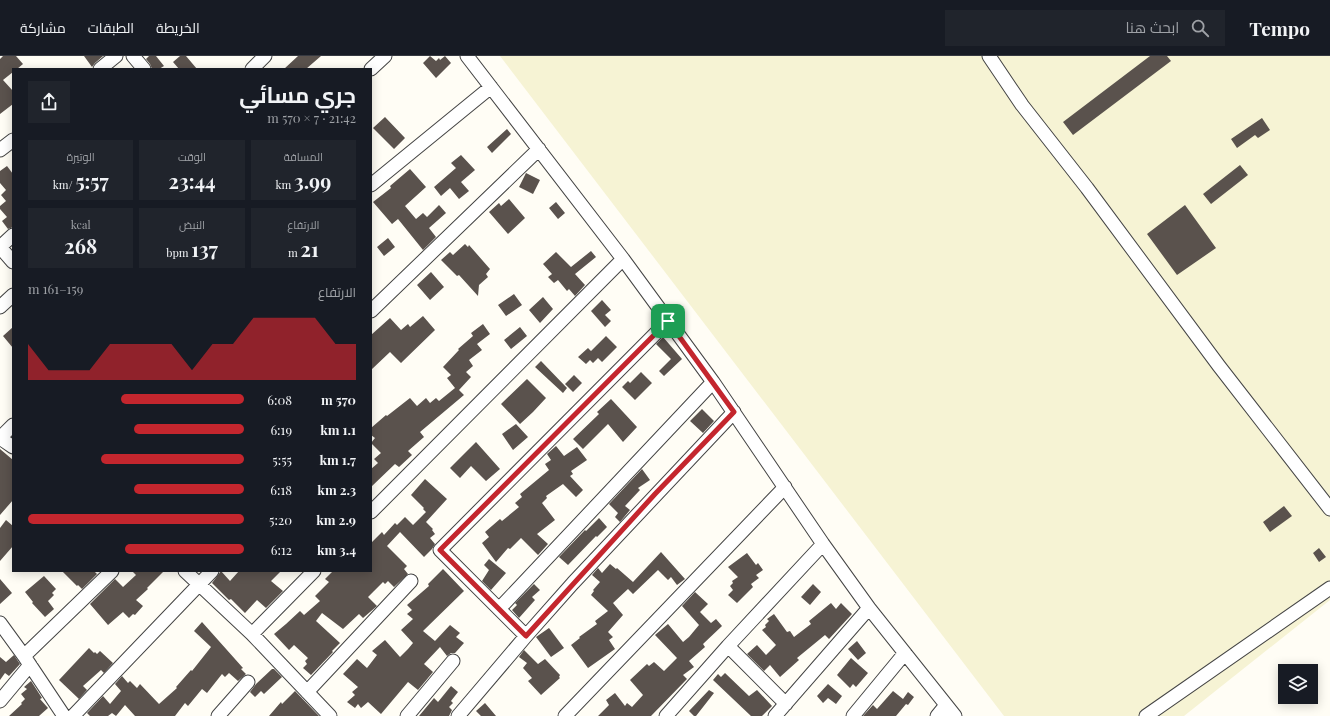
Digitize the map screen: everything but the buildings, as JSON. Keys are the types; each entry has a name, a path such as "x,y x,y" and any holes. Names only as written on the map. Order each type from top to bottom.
{"street":[{"path":"101,68 116,56"},
{"path":"133,56 143,68"},
{"path":"253,68 265,56"},
{"path":"372,68 385,56"},
{"path":"467,56 624,259 713,382 823,544 869,608 954,716"},
{"path":"989,56 1022,105 1087,188 1219,366 1330,509"},
{"path":"372,184 491,87"},
{"path":"0,150 12,141"},
{"path":"372,310 539,149"},
{"path":"12,236 0,247 12,261"},
{"path":"372,511 624,259"},
{"path":"0,308 12,297"},
{"path":"526,636 440,550 668,321"},
{"path":"499,609 713,382"},
{"path":"458,716 526,636 655,494 734,412"},
{"path":"12,426 0,438 12,447"},
{"path":"565,716 785,488"},
{"path":"666,716 728,646 823,544"},
{"path":"0,700 27,660 111,572"},
{"path":"186,572 252,634 330,716"},
{"path":"73,716 211,572"},
{"path":"252,634 313,572"},
{"path":"307,692 412,581"},
{"path":"1146,716 1330,588"},
{"path":"775,716 869,608"},
{"path":"0,623 27,660 64,716"},
{"path":"728,646 786,704"},
{"path":"853,716 905,653"},
{"path":"407,716 453,661"},
{"path":"218,716 248,682"},
{"path":"937,716 946,705"}],"shaded area":[{"path":"500,56 1330,56 1330,600 1184,716 1004,716"}],"route":[{"path":"668,321 734,412 655,494 526,636 440,550 668,321"}]}
